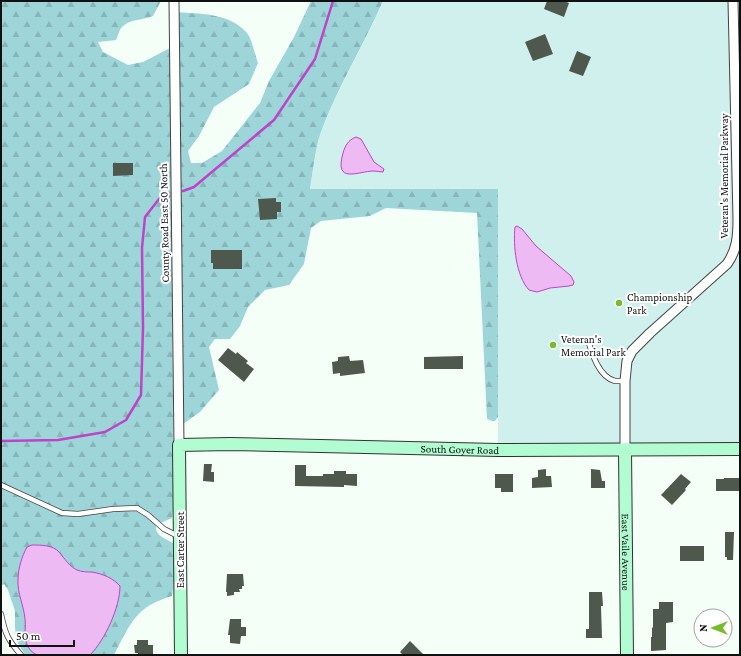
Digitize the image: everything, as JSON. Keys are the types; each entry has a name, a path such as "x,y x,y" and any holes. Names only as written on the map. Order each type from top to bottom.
{"street":[{"name":"County Road East 50 North","path":"174,1 179,445"},
{"name":"Veteran's Memorial Parkway","path":"625,449 625,381 627,362 632,351 727,264 735,250 738,235 738,219 733,1"},
{"name":"South Goyer Road","path":"179,445 230,444 498,450 740,449"},
{"name":"East Carter Street","path":"179,445 181,655"},
{"name":"East Vaile Avenue","path":"625,449 627,655"}],"lane":[{"path":"588,340 599,367 605,374 614,381 625,381"},
{"path":"1,485 62,513 78,514 113,508 137,508 164,528 180,537"},
{"path":"1,614 3,631 21,655"}],"green space":[{"path":"1,1 161,1 153,16 125,24 120,30 116,40 98,42 103,52 128,65 143,62 170,48 174,505 172,518 156,525 156,529 159,535 174,544 174,583 172,596 150,605 142,611 130,625 114,655 25,655 17,641 15,611 8,590 4,584 1,586"},
{"path":"311,1 383,1 335,98 321,132 310,189 498,189 498,417 495,421 487,419 477,213 386,208 370,216 321,221 311,228 304,264 289,285 265,290 248,307 240,326 230,339 215,339 209,347 219,390 200,412 179,427 174,12 213,15 232,21 240,26 249,36 258,63 249,84 214,107 199,136 188,151 191,163 202,163 222,151 260,103 269,81 294,37"}],"shaded area":[{"name":"Championship Park","path":"383,1 740,1 740,449 498,450 498,189 310,189 321,132 335,98"},
{"path":"356,137 361,139 374,162 384,169 383,172 374,171 355,174 345,173 342,169 341,163 343,153 347,144"},
{"path":"517,226 522,229 536,246 571,276 574,282 573,285 550,288 537,292 529,290 521,277 516,260 514,234 515,227"},
{"path":"32,545 54,548 77,570 104,575 120,586 117,604 111,623 96,649 90,655 37,655 28,647 25,638 25,619 19,589 18,575 23,554 27,547"}],"building":[{"path":"547,1 564,1 569,3 564,17 544,9"},
{"path":"545,34 553,54 533,61 525,42"},
{"path":"577,51 591,57 583,76 569,71"},
{"path":"113,163 133,163 133,175 113,176"},
{"path":"276,198 276,202 281,202 281,212 277,212 277,219 260,220 258,199"},
{"path":"211,250 242,250 242,269 213,269 213,263 211,263"},
{"path":"228,348 236,354 237,352 248,361 246,363 254,369 244,382 218,360"},
{"path":"349,356 350,361 363,360 365,373 340,376 340,373 333,374 332,362 338,361 338,357"},
{"path":"463,356 463,369 424,369 424,357"},
{"path":"204,464 212,464 211,472 214,472 214,482 203,481"},
{"path":"295,465 306,465 306,476 323,476 323,474 334,474 334,471 346,471 346,474 357,474 357,486 295,486"},
{"path":"546,469 546,476 551,476 552,487 532,488 532,478 538,477 538,470"},
{"path":"591,469 600,470 602,481 605,481 605,488 591,488"},
{"path":"495,474 513,474 513,492 501,492 501,488 495,488"},
{"path":"681,474 691,482 685,489 686,490 672,505 661,495"},
{"path":"740,478 740,491 716,491 716,479"},
{"path":"725,532 734,532 733,560 727,560 727,557 725,557"},
{"path":"680,546 704,546 704,561 680,561"},
{"path":"227,574 243,574 244,586 242,586 242,589 239,589 240,592 234,592 234,595 227,596"},
{"path":"589,592 602,592 602,638 586,638 586,629 589,629"},
{"path":"659,602 673,602 673,622 666,623 666,650 651,651 653,609 659,609"},
{"path":"230,619 241,619 241,627 246,627 246,636 241,636 240,644 230,643 230,635 228,635"},
{"path":"137,640 148,640 148,645 153,645 153,654 138,655 138,653 135,653 134,645 137,645"},
{"path":"410,641 424,655 403,655 400,652"}],"waterway":[{"path":"183,191 194,187 274,120 315,59 333,1"},
{"path":"1,441 58,440 105,432 126,420 141,395 143,328 142,248 145,217 159,199 169,196"}],"place":[{"name":"Championship Park","path":"619,303"},
{"name":"Veteran's Memorial Park","path":"553,345"}]}
